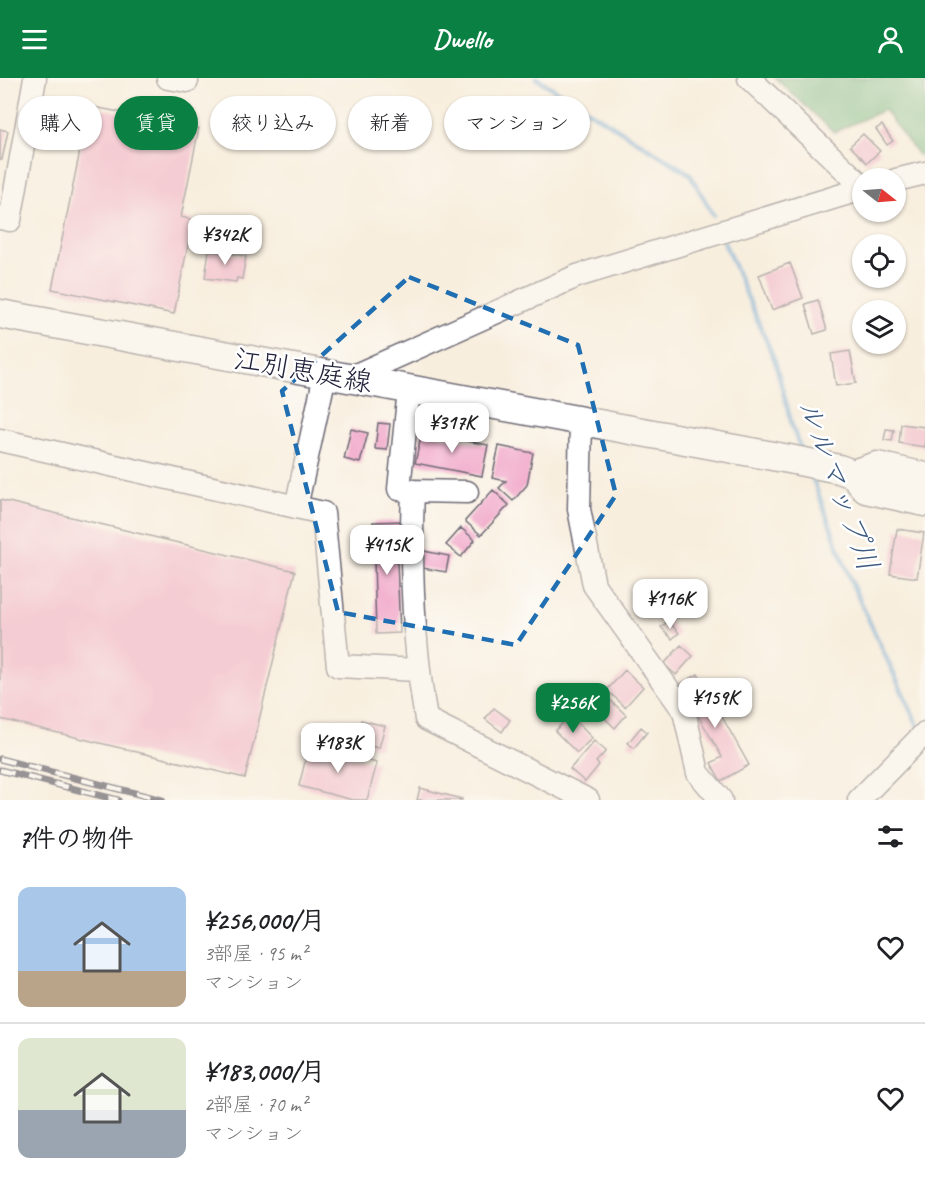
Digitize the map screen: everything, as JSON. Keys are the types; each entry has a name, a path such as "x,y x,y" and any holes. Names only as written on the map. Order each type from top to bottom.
{"main road":[{"name":"江別恵庭線","path":"0,314 789,459 846,472 877,466 925,477"},
{"name":"江別恵庭線","path":"846,472 866,489 925,502"}],"street":[{"path":"0,218 10,220 35,78"},
{"path":"748,78 852,177"},
{"path":"906,178 925,173"},
{"path":"296,507 336,377 578,276 852,190"},
{"path":"409,389 399,489 467,492"},
{"path":"582,421 579,509 594,585 684,711 698,773 721,800"},
{"path":"0,440 323,513 338,666 418,670"},
{"path":"413,491 411,550 418,670 426,719 588,800"},
{"path":"859,800 922,736"}],"highlighted area":[{"path":"409,277 578,345 616,495 516,645 338,612 282,391"}],"green space":[{"path":"775,78 925,78 925,154 918,155 884,110 834,132"}],"building":[{"path":"102,109 114,111 114,150 195,150 181,217 193,220 174,314 52,289 80,150 102,150"},
{"path":"882,125 893,141 887,145 876,129"},
{"path":"0,129 8,131 2,160 0,160"},
{"path":"863,134 880,151 867,163 850,146"},
{"path":"209,250 246,256 242,279 237,278 236,282 205,278"},
{"path":"790,263 803,298 772,310 759,275"},
{"path":"818,300 827,330 814,334 805,304"},
{"path":"850,351 856,383 836,386 831,354"},
{"path":"378,423 390,424 387,450 375,449"},
{"path":"901,424 925,427 925,447 899,443"},
{"path":"351,429 368,433 360,463 344,459"},
{"path":"886,429 894,430 892,441 884,440"},
{"path":"422,432 488,445 482,476 415,463"},
{"path":"499,446 533,453 527,485 513,501 499,488 506,481 492,478"},
{"path":"493,490 509,505 481,535 465,521"},
{"path":"0,500 295,571 245,778 0,719"},
{"path":"404,521 405,538 396,538 400,633 376,634 373,522"},
{"path":"461,528 475,540 461,557 446,545"},
{"path":"897,529 924,533 917,578 890,574"},
{"path":"419,550 449,556 446,572 416,567"},
{"path":"668,621 679,633 672,639 661,627"},
{"path":"681,645 693,656 676,675 664,664"},
{"path":"625,670 643,687 625,707 607,690"},
{"path":"698,674 749,765 721,781 711,763 722,757 680,684"},
{"path":"605,695 626,715 615,728 593,707"},
{"path":"555,699 565,710 556,718 546,707"},
{"path":"494,708 510,720 502,732 485,719"},
{"path":"570,715 592,738 577,753 555,731"},
{"path":"361,720 385,726 379,748 355,742"},
{"path":"641,727 647,732 634,748 628,743"},
{"path":"594,741 606,751 596,762 599,765 585,782 570,769"},
{"path":"309,745 377,763 367,800 353,800 299,786"},
{"path":"420,788 462,799 462,800 417,800"}],"waterway":[{"name":"ルルマップ川","path":"536,78 690,174 713,215"},
{"name":"ルルマップ川","path":"724,242 775,361 793,429 802,452"},
{"name":"ルルマップ川","path":"811,474 852,584 919,728"}],"railway":[{"path":"0,759 162,800"},
{"path":"0,770 118,800"}]}
